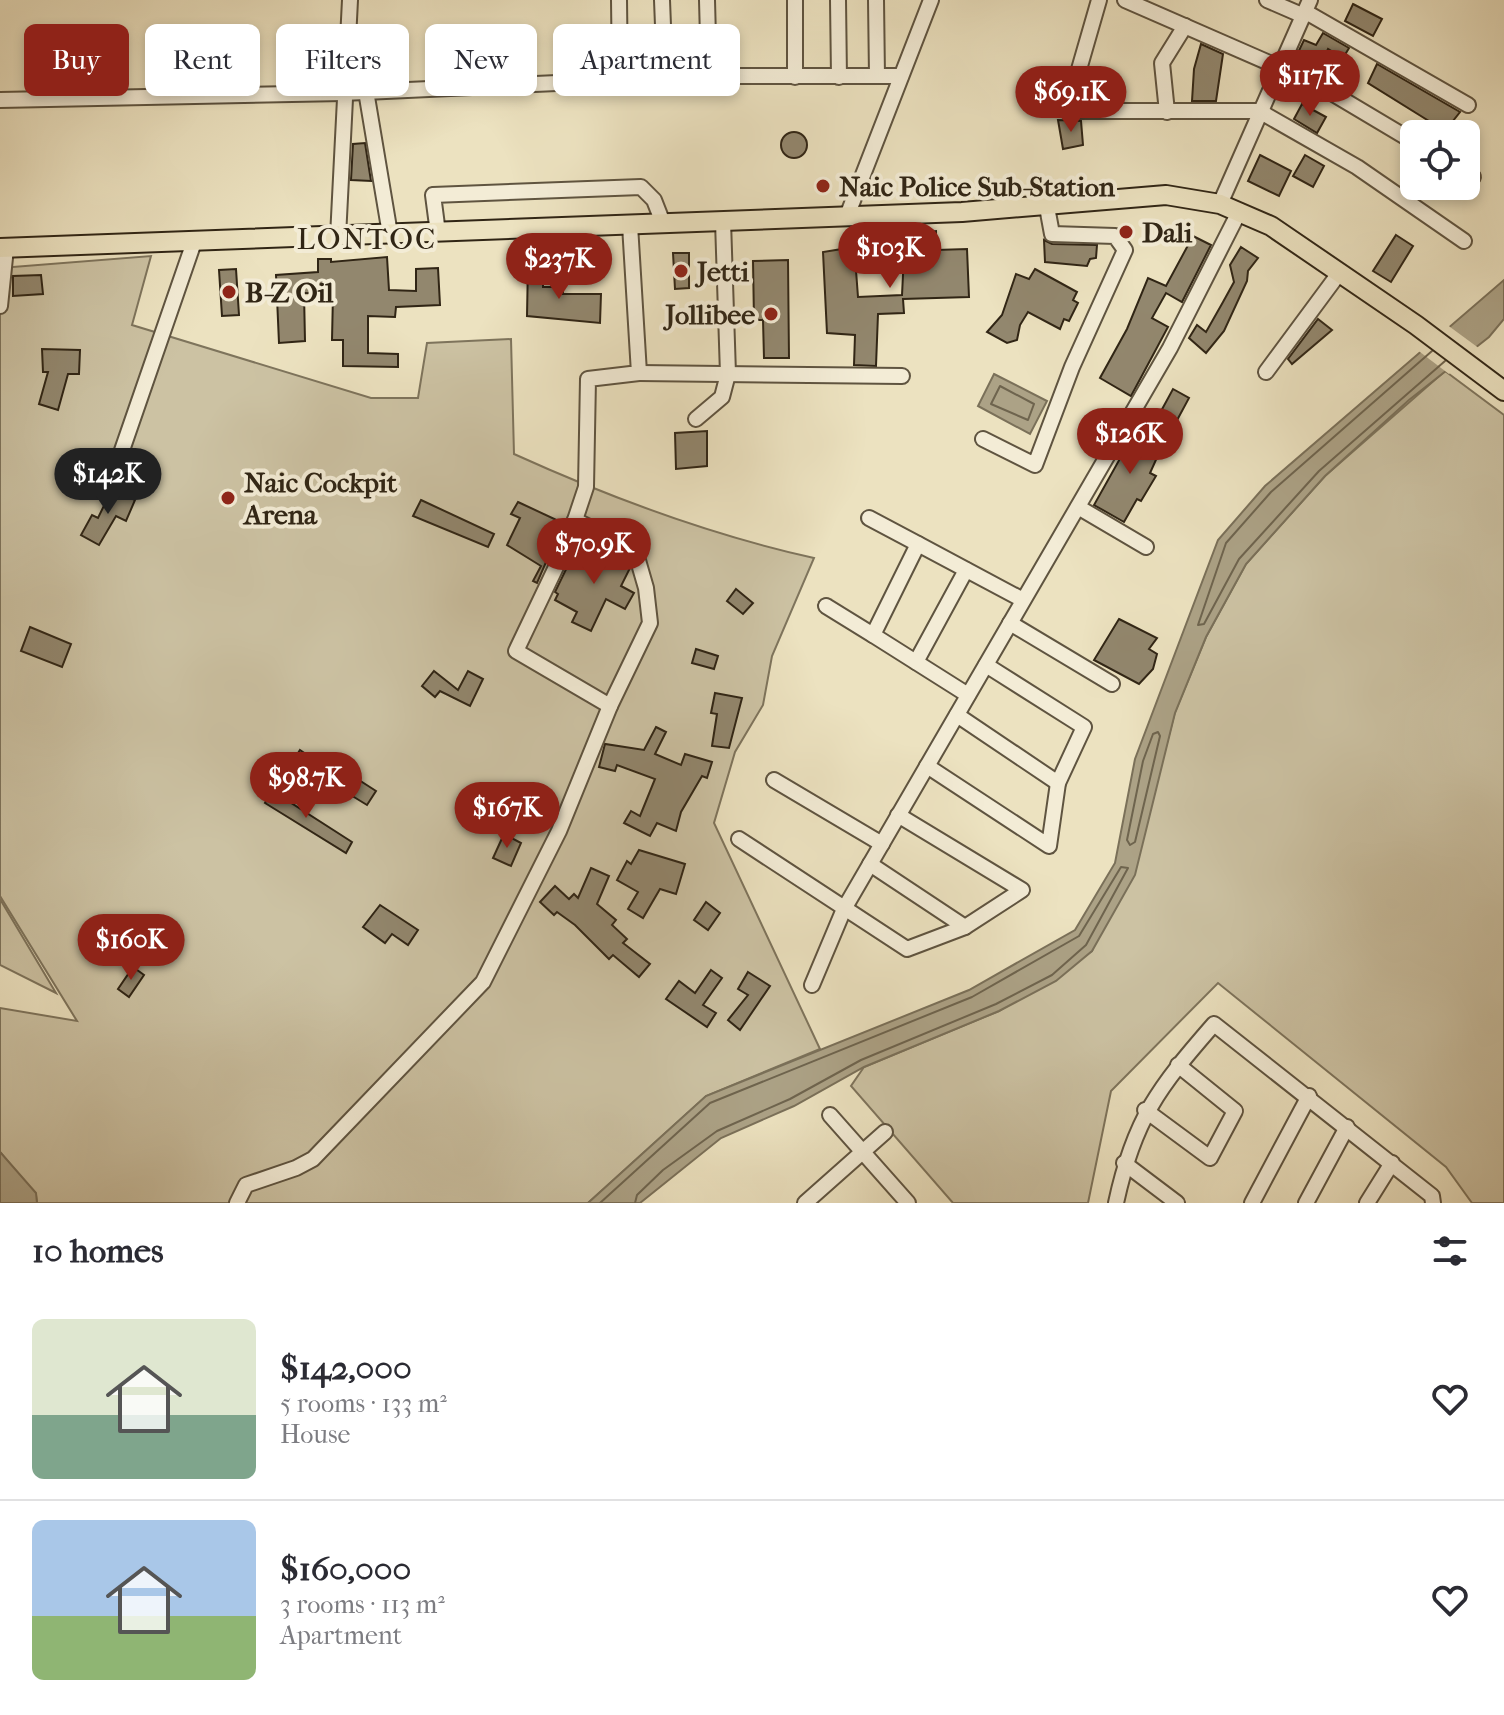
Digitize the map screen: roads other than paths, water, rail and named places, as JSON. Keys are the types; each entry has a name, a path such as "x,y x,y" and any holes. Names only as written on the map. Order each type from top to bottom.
{"main road":[{"path":"3,248 962,212 1166,195 1220,204 1271,226 1416,325 1504,391"}],"street":[{"path":"350,0 350,24"},
{"path":"619,0 619,24"},
{"path":"662,0 663,24"},
{"path":"707,0 708,24"},
{"path":"795,0 795,77"},
{"path":"838,0 839,77"},
{"path":"876,0 877,76"},
{"path":"847,216 931,0"},
{"path":"1099,0 1067,111 1259,111 1357,167 1464,241"},
{"path":"1125,0 1279,66 1400,134"},
{"path":"1267,0 1307,9 1468,105"},
{"path":"1220,204 1307,9"},
{"path":"1167,112 1162,63 1185,26"},
{"path":"740,76 901,76"},
{"path":"409,89 553,83"},
{"path":"0,100 276,94"},
{"path":"338,237 343,96"},
{"path":"367,96 390,234"},
{"path":"438,233 433,195 449,194 641,187 654,200 663,223"},
{"path":"983,439 1035,465 1072,367 1125,250 1115,236 1052,234 1047,207"},
{"path":"812,985 844,909 1170,348 1239,212"},
{"path":"696,419 722,397 728,374 723,221"},
{"path":"630,225 639,373"},
{"path":"119,459 194,242"},
{"path":"0,306 3,248"},
{"path":"1266,372 1340,272"},
{"path":"610,706 516,651 567,544 586,487 588,379 639,373 902,376"},
{"path":"1078,507 1146,547"},
{"path":"869,518 1023,600"},
{"path":"237,1203 246,1185 313,1159 483,982 559,831 610,706 650,623 646,588 635,550 575,520"},
{"path":"873,635 918,544"},
{"path":"916,662 966,570"},
{"path":"826,606 968,695"},
{"path":"1010,623 1112,684"},
{"path":"927,766 1049,846 1058,783 1084,727 986,665"},
{"path":"957,715 1058,783"},
{"path":"774,780 882,844"},
{"path":"739,839 907,949 965,927 1022,890 898,815"},
{"path":"870,864 965,927"},
{"path":"1116,1203 1124,1163 1145,1110 1178,1065 1214,1024 1392,1163 1432,1196 1433,1203"},
{"path":"1145,1110 1210,1158 1235,1111 1178,1065"},
{"path":"1252,1203 1309,1096"},
{"path":"830,1115 900,1201"},
{"path":"1306,1203 1347,1127"},
{"path":"805,1203 885,1132"},
{"path":"1124,1163 1177,1203"},
{"path":"1367,1203 1392,1163"}],"water":[{"path":"1504,280 1504,319 1489,337 1409,400 1325,476 1246,564 1206,637 1175,713 1135,875 1092,951 1056,981 999,1011 864,1067 794,1106 721,1138 640,1203 588,1203 706,1096 969,990 1075,930 1115,863 1135,759 1218,540 1265,486"},
{"path":"994,374 1047,401 1030,434 978,406"},
{"path":"0,1152 36,1193 37,1203 0,1203"}],"place":[{"name":"Naic Police Sub-Station","path":"823,186"},
{"name":"Dali","path":"1126,232"},
{"name":"Jetti","path":"681,271"},
{"name":"B-Z Oil","path":"229,292"},
{"name":"Jollibee","path":"771,314"},
{"name":"Naic Cockpit Arena","path":"228,498"}],"district":[{"name":"LONTOC","path":"367,239"}]}
